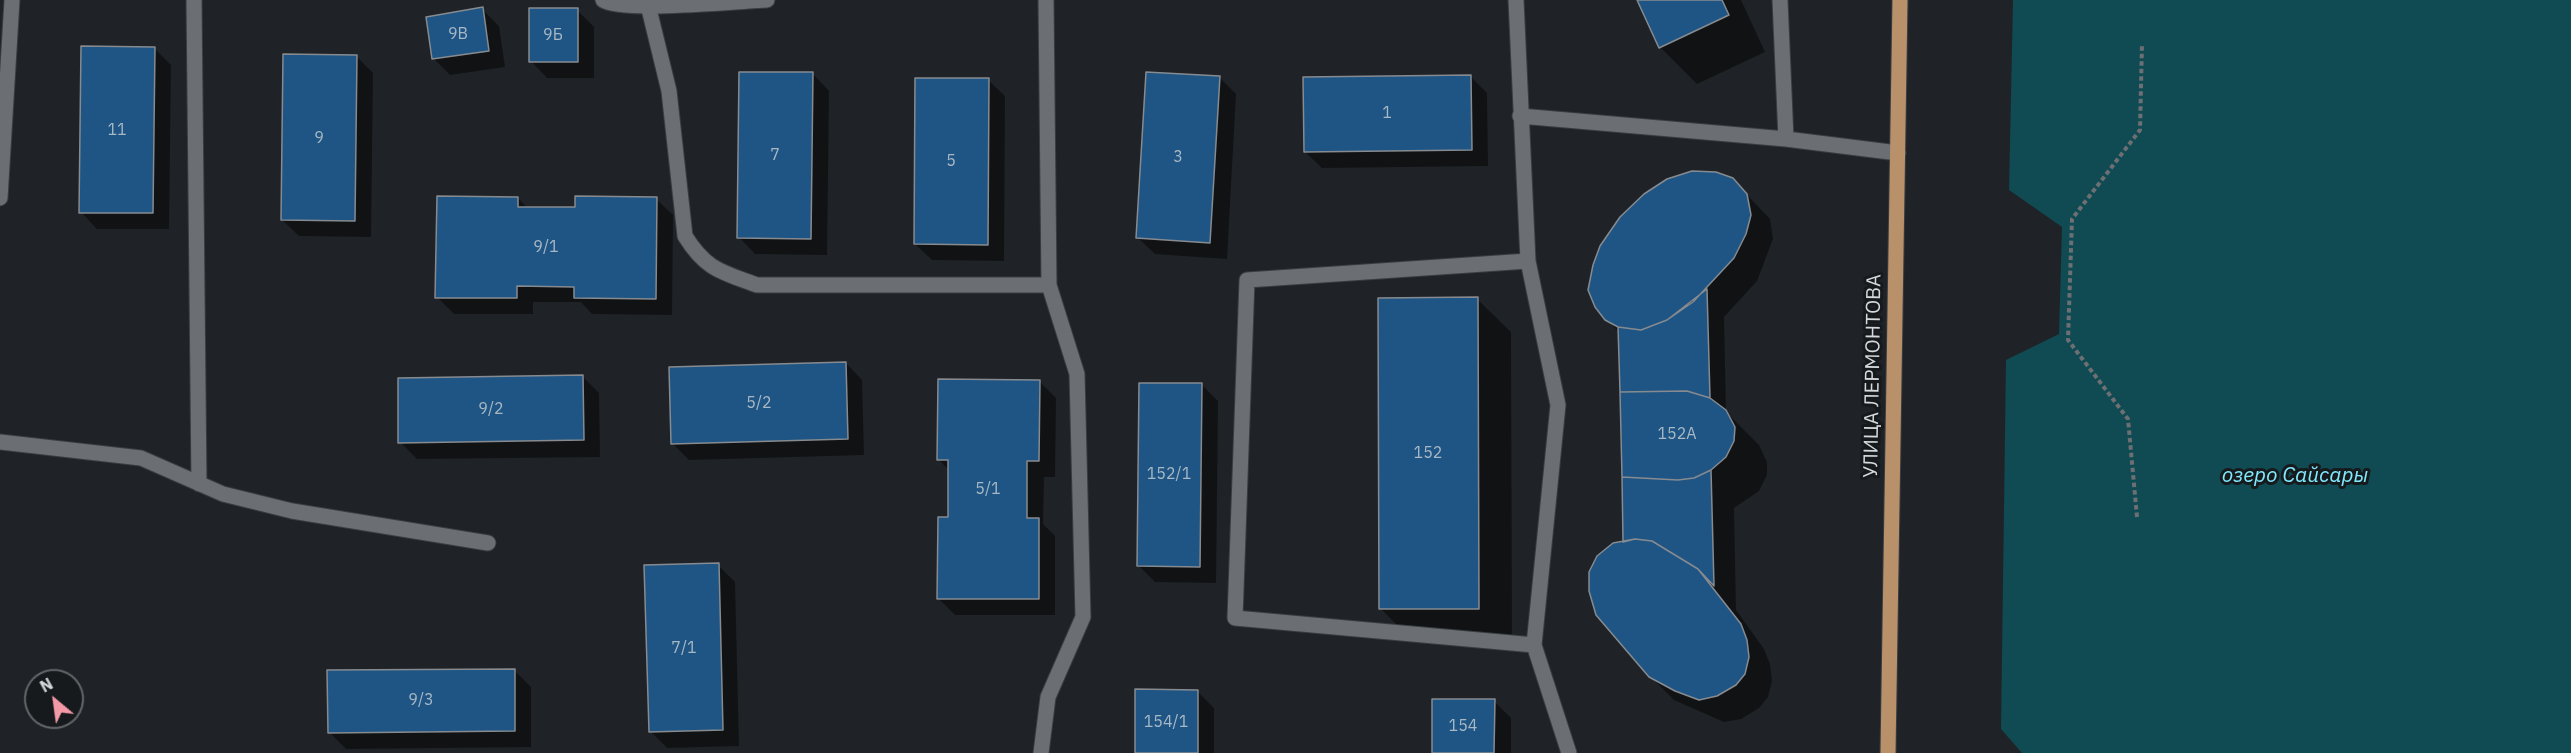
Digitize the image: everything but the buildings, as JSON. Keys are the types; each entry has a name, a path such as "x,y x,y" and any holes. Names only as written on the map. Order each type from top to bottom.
{"main road":[{"name":"УЛИЦА ЛЕРМОНТОВА","path":"1888,753 1900,0"}],"street":[{"path":"0,198 12,0"},
{"path":"194,0 199,484"},
{"path":"603,0 611,5 768,0"},
{"path":"1041,753 1048,697 1083,617 1077,374 1049,285 1047,0"},
{"path":"1516,0 1528,261 1558,405 1534,645 1569,753"},
{"path":"1780,0 1786,139"},
{"path":"648,5 669,91 686,236 694,251 713,269 758,285 1049,285"},
{"path":"1520,116 1786,139 1898,153"},
{"path":"1528,261 1247,280 1235,618 1534,645"},
{"path":"0,442 141,458 222,494 292,511 488,543"}],"path":[{"path":"2137,517 2128,419 2068,340 2072,219 2140,130 2142,44"}],"water":[{"name":"озеро Сайсары","path":"2013,0 2571,0 2571,753 2022,753 2001,729 2006,360 2059,334 2062,227 2009,190"}]}
